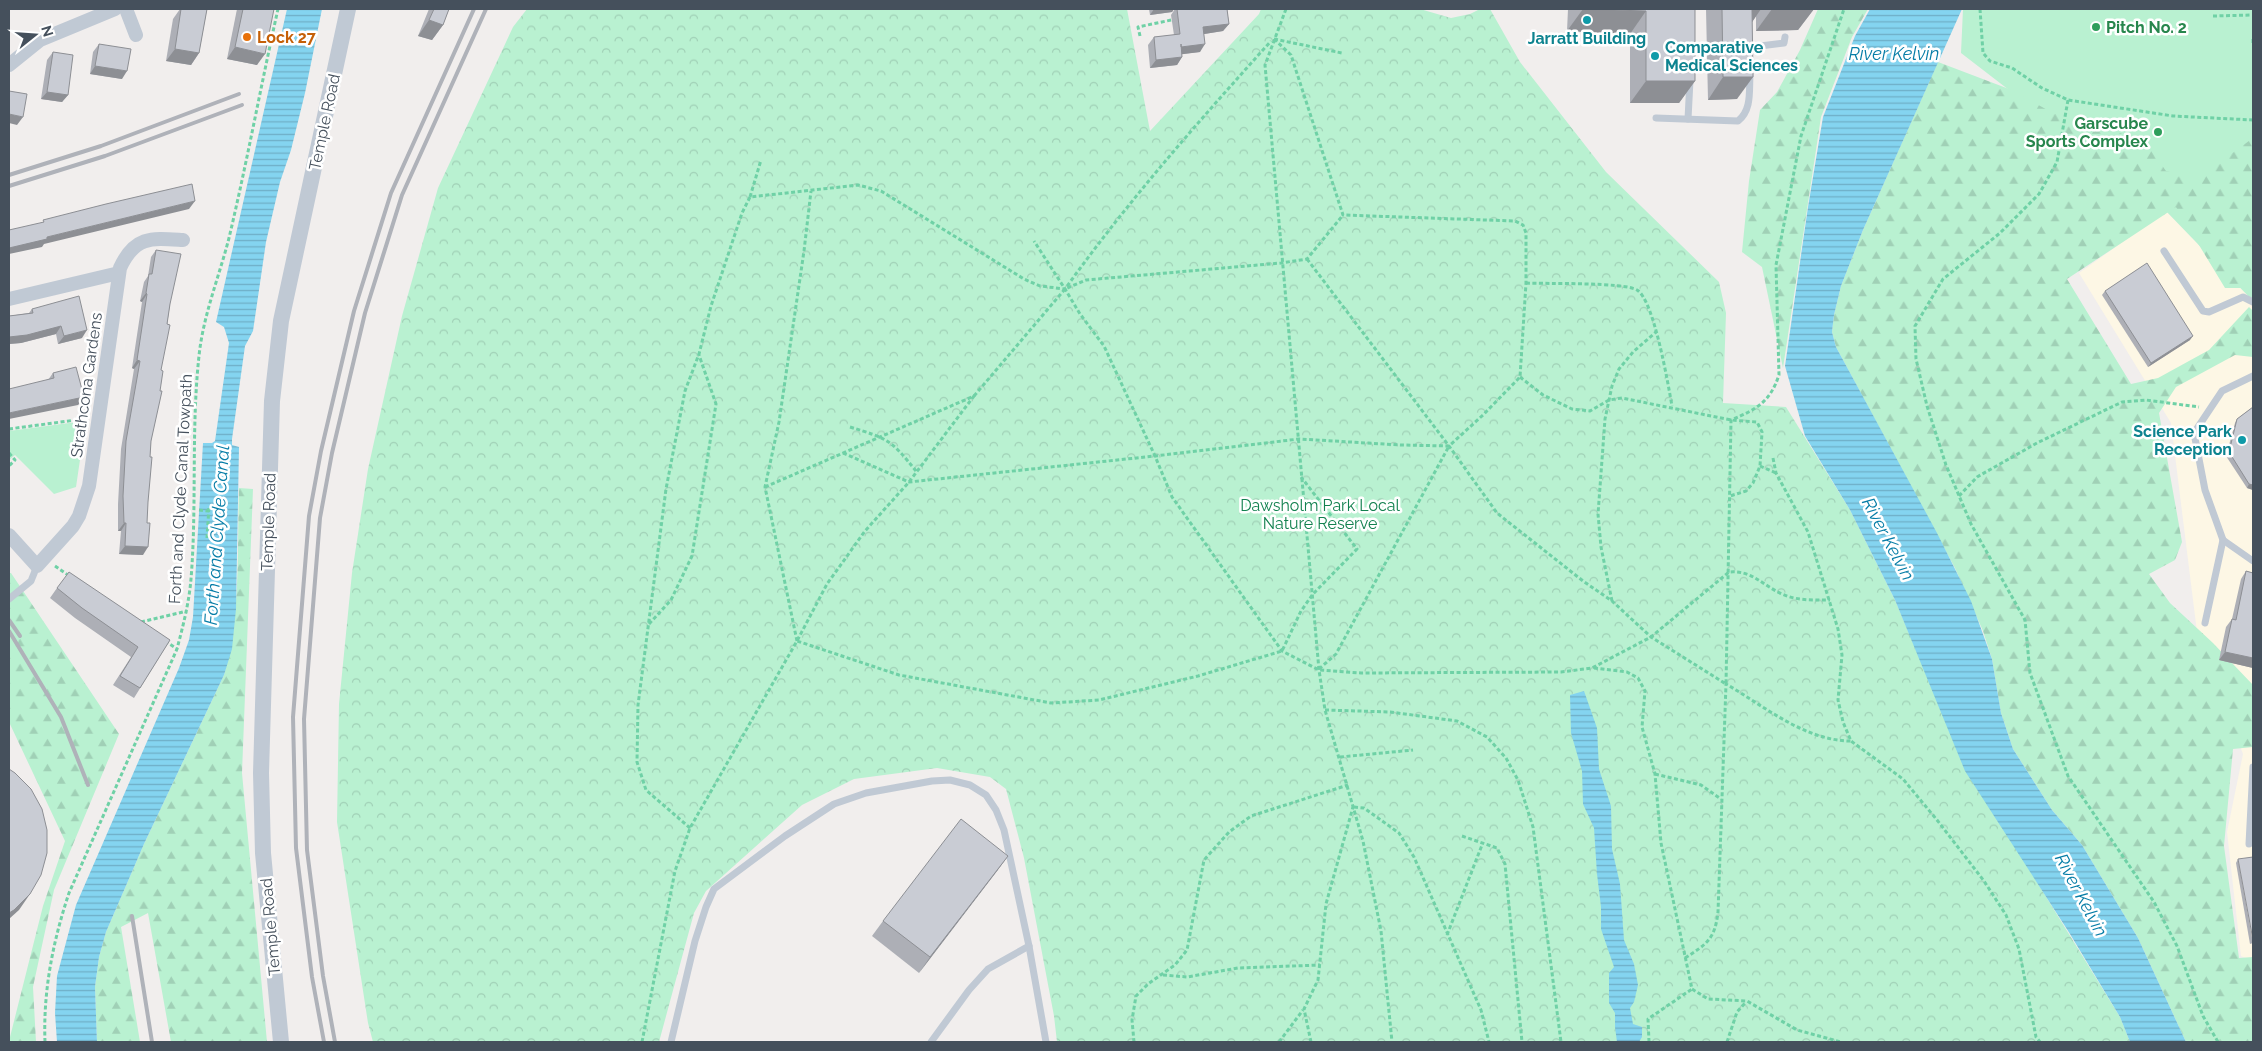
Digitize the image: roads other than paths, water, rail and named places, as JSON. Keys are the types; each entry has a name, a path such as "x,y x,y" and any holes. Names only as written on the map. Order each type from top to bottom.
{"street":[{"path":"9,64 40,40 115,9"},
{"path":"126,9 136,35"},
{"name":"Temple Road","path":"281,1042 263,854 261,772 272,401 280,321 348,9"},
{"name":"Strathcona Gardens","path":"41,562 73,526 90,486 118,272 122,262 142,241 152,238 183,240"},
{"path":"9,299 118,272"},
{"path":"9,535 41,562"}],"lane":[{"path":"1751,57 1752,37"},
{"path":"1752,47 1784,44 1785,38"},
{"path":"1656,118 1738,121 1745,116 1748,107 1750,67"},
{"path":"1688,119 1690,70"},
{"path":"2164,251 2203,311 2209,312 2243,297 2253,302"},
{"path":"2205,623 2223,540 2205,490 2194,433 2222,391 2253,376"},
{"path":"2223,540 2253,561"},
{"path":"11,597 31,581 41,562"},
{"path":"2249,844 2253,767"},
{"path":"671,1042 696,942 706,907 714,889 785,836 834,804 851,797 932,781 950,780 970,785 986,795 996,810 1004,830 1029,946 1046,1042"},
{"path":"931,1042 969,990 988,969 1029,946"}],"water":[{"name":"Forth and Clyde Canal","path":"287,9 322,9 305,93 291,150 280,182 266,242 253,331 245,346 232,439 232,445 239,447 236,609 232,649 224,675 144,844 106,932 99,957 95,987 97,1042 57,1042 55,1013 57,976 76,905 179,668 189,640 193,617 203,443 215,441 229,343 224,327 216,322"},
{"name":"River Kelvin","path":"1870,9 1962,9 1863,230 1841,286 1832,332 1836,347 1937,533 1971,601 1992,659 2001,713 2013,749 2052,810 2082,845 2138,938 2186,1042 2130,1042 2120,1017 2070,934 1965,771 1895,600 1850,510 1805,436 1785,366 1808,207 1823,117 1855,36"},
{"path":"1584,691 1597,728 1599,769 1611,806 1612,849 1620,884 1624,940 1634,964 1638,985 1634,1002 1630,1008 1633,1024 1642,1027 1642,1037 1639,1042 1617,1042 1615,1013 1609,1003 1609,973 1614,967 1601,929 1601,907 1594,828 1583,804 1582,771 1571,733 1570,695"}],"railway":[{"path":"324,1042 312,977 296,848 293,717 309,516 321,451 354,311 391,193 474,9"},
{"path":"335,1042 323,976 307,850 304,719 320,518 332,453 365,313 402,195 486,9"},
{"path":"9,175 101,146 239,94"},
{"path":"9,186 105,156 242,105"},
{"path":"9,620 20,636"},
{"path":"9,631 61,717 88,785"},
{"path":"132,916 152,1042"}],"place":[{"name":"Jarratt Building","path":"1587,20"},
{"name":"Pitch No. 2","path":"2096,27"},
{"name":"Lock 27","path":"247,37"},
{"name":"Comparative Medical Sciences","path":"1655,56"},
{"name":"Garscube Sports Complex","path":"2158,132"},
{"name":"Science Park Reception","path":"2242,440"}],"park label":[{"name":"Dawsholm Park Local Nature Reserve","path":"1320,514"}]}
